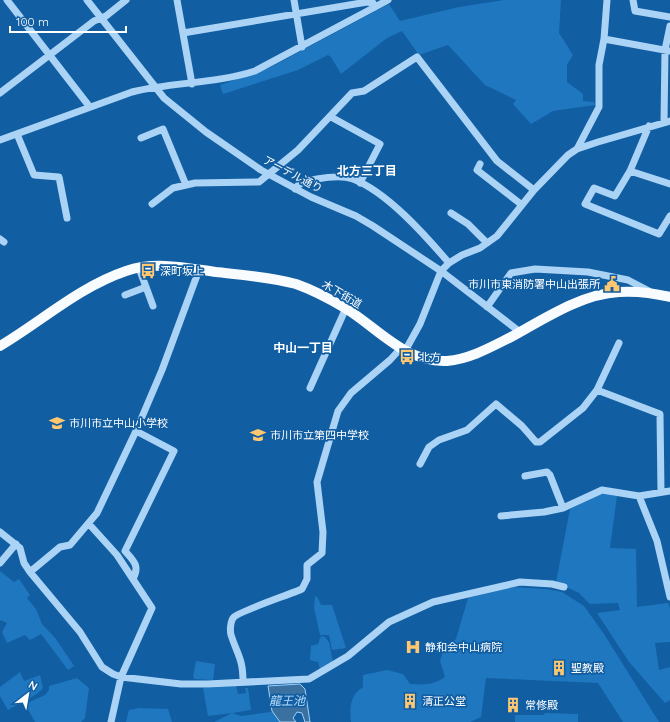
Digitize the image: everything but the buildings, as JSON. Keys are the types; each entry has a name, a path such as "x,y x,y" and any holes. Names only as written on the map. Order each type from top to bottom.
{"main road":[{"name":"木下街道","path":"0,346 56,307 113,276 139,268 161,266 267,278 296,284 346,308 403,349 423,358 448,361 466,358 485,351 566,309 590,299 617,292 652,293 670,297"}],"street":[{"path":"7,0 89,106"},
{"name":"アーデル通り","path":"87,0 153,87 164,98 206,132 242,159 270,175 295,189 356,216 441,272 520,332"},
{"path":"1,89 50,55 94,21 126,0"},
{"path":"177,0 192,84"},
{"path":"294,0 302,47"},
{"path":"0,140 89,106 153,87 192,84 233,78 255,72 388,0"},
{"path":"577,149 599,107 599,65 604,39 606,0"},
{"path":"633,0 635,11 670,16"},
{"path":"182,33 367,2 373,3 375,6"},
{"path":"243,682 243,665 231,633 232,620 234,616 302,589 307,579 307,565 322,552 323,532 317,482 338,411 351,393 403,349 420,324 441,272 449,263 462,255 480,248 497,236 534,190 563,160 577,149 649,126 667,122 668,50 670,26"},
{"path":"604,39 668,50"},
{"path":"152,204 172,188 195,183 259,182 270,175 331,117 352,94 364,91 417,57 497,161 534,190"},
{"path":"331,117 380,144 360,183"},
{"path":"649,126 630,171 615,196 594,188 585,204 660,234 670,216"},
{"path":"141,138 164,129 186,185"},
{"path":"17,134 34,175 59,177 67,218"},
{"path":"480,164 477,170 522,205"},
{"path":"630,171 670,184"},
{"path":"295,189 300,183 330,176 352,179 373,190 421,231 449,263"},
{"path":"451,213 468,224 487,243"},
{"path":"139,268 153,306"},
{"path":"487,307 511,273 535,268 588,272 628,280 652,293"},
{"path":"30,572 60,547 70,545 97,513 136,431 165,363 200,270"},
{"path":"125,295 146,287"},
{"path":"310,388 346,308"},
{"path":"420,464 429,447 439,440 466,430 496,404 522,426 536,442 540,442 583,408 597,390 619,343"},
{"path":"597,390 660,414 661,492"},
{"path":"133,580 137,568 135,562 125,551 174,451 136,431"},
{"path":"525,476 547,472 550,475 563,508"},
{"path":"501,516 544,512 563,508 602,490 639,496 670,491"},
{"path":"639,496 657,541 670,598"},
{"path":"89,524 117,555 152,608 121,677 110,722"},
{"path":"0,532 20,548 24,564 80,632 102,667 121,677 181,684 243,682 314,677 348,656 389,622 433,602 520,582 552,584 564,587"},
{"path":"0,563 16,544"}],"shaded area":[{"path":"504,0 561,0 559,33 573,55 567,65 567,82 583,94 583,101 594,102 595,105 553,111 531,124 513,104 516,100 485,85 448,45 419,55 402,31 387,38 341,74 331,57 328,55 298,70 223,94 220,85 271,67 389,4 400,21 459,7"},
{"path":"602,493 617,496 610,548 636,549 637,607 668,603 670,608 670,642 655,643 659,670 670,667 670,700 665,703 629,662 597,613 620,610 618,603 590,604 579,593 556,582 570,509"},
{"path":"0,571 14,582 19,579 30,595 27,598 36,609 42,624 56,639 74,666 68,670 41,634 30,640 25,635 7,643 2,632 7,623 1,620 0,621"},
{"path":"512,587 546,589 562,592 584,606 604,634 659,722 623,722 598,683 486,678 481,717 470,722 351,722 351,703 355,694 363,687 363,675 387,670 403,674 410,684 428,684 441,680 445,677 440,661 444,648 456,639 468,598"},
{"path":"315,596 318,598 321,605 332,605 346,648 332,650 329,635 320,635 314,608"},
{"path":"321,636 325,637 329,642 333,662 320,670 318,661 310,660 311,646 318,644"},
{"path":"196,661 215,664 213,680 195,679 193,677"},
{"path":"20,672 24,681 40,675 43,688 36,694 8,710 0,696 0,687"},
{"path":"77,678 89,688 85,718 81,722 35,722 25,704 45,695 49,690 49,686"},
{"path":"236,686 238,694 246,693 245,688 248,688 251,710 208,716 203,688"},
{"path":"139,708 168,709 172,722 126,722 129,710"},
{"path":"284,710 293,722 214,722 232,713 241,716"},
{"path":"545,713 578,714 578,722 515,722 515,715 544,715"}],"water":[{"name":"龍王池","path":"300,684 305,689 310,722 305,722 302,713 297,712 293,718 296,722 280,722 272,711 268,686"}],"place":[{"name":"深町坂上","path":"148,271"},
{"name":"市川市東消防署中山出張所","path":"612,284"},
{"name":"北方","path":"407,357"},
{"name":"市川市立中山小学校","path":"57,423"},
{"name":"市川市立第四中学校","path":"258,435"},
{"name":"静和会中山病院","path":"413,647"},
{"name":"聖教殿","path":"559,668"},
{"name":"清正公堂","path":"410,701"},
{"name":"常修殿","path":"513,705"}],"district":[{"name":"北方三丁目","path":"367,170"},
{"name":"中山一丁目","path":"303,347"}]}
